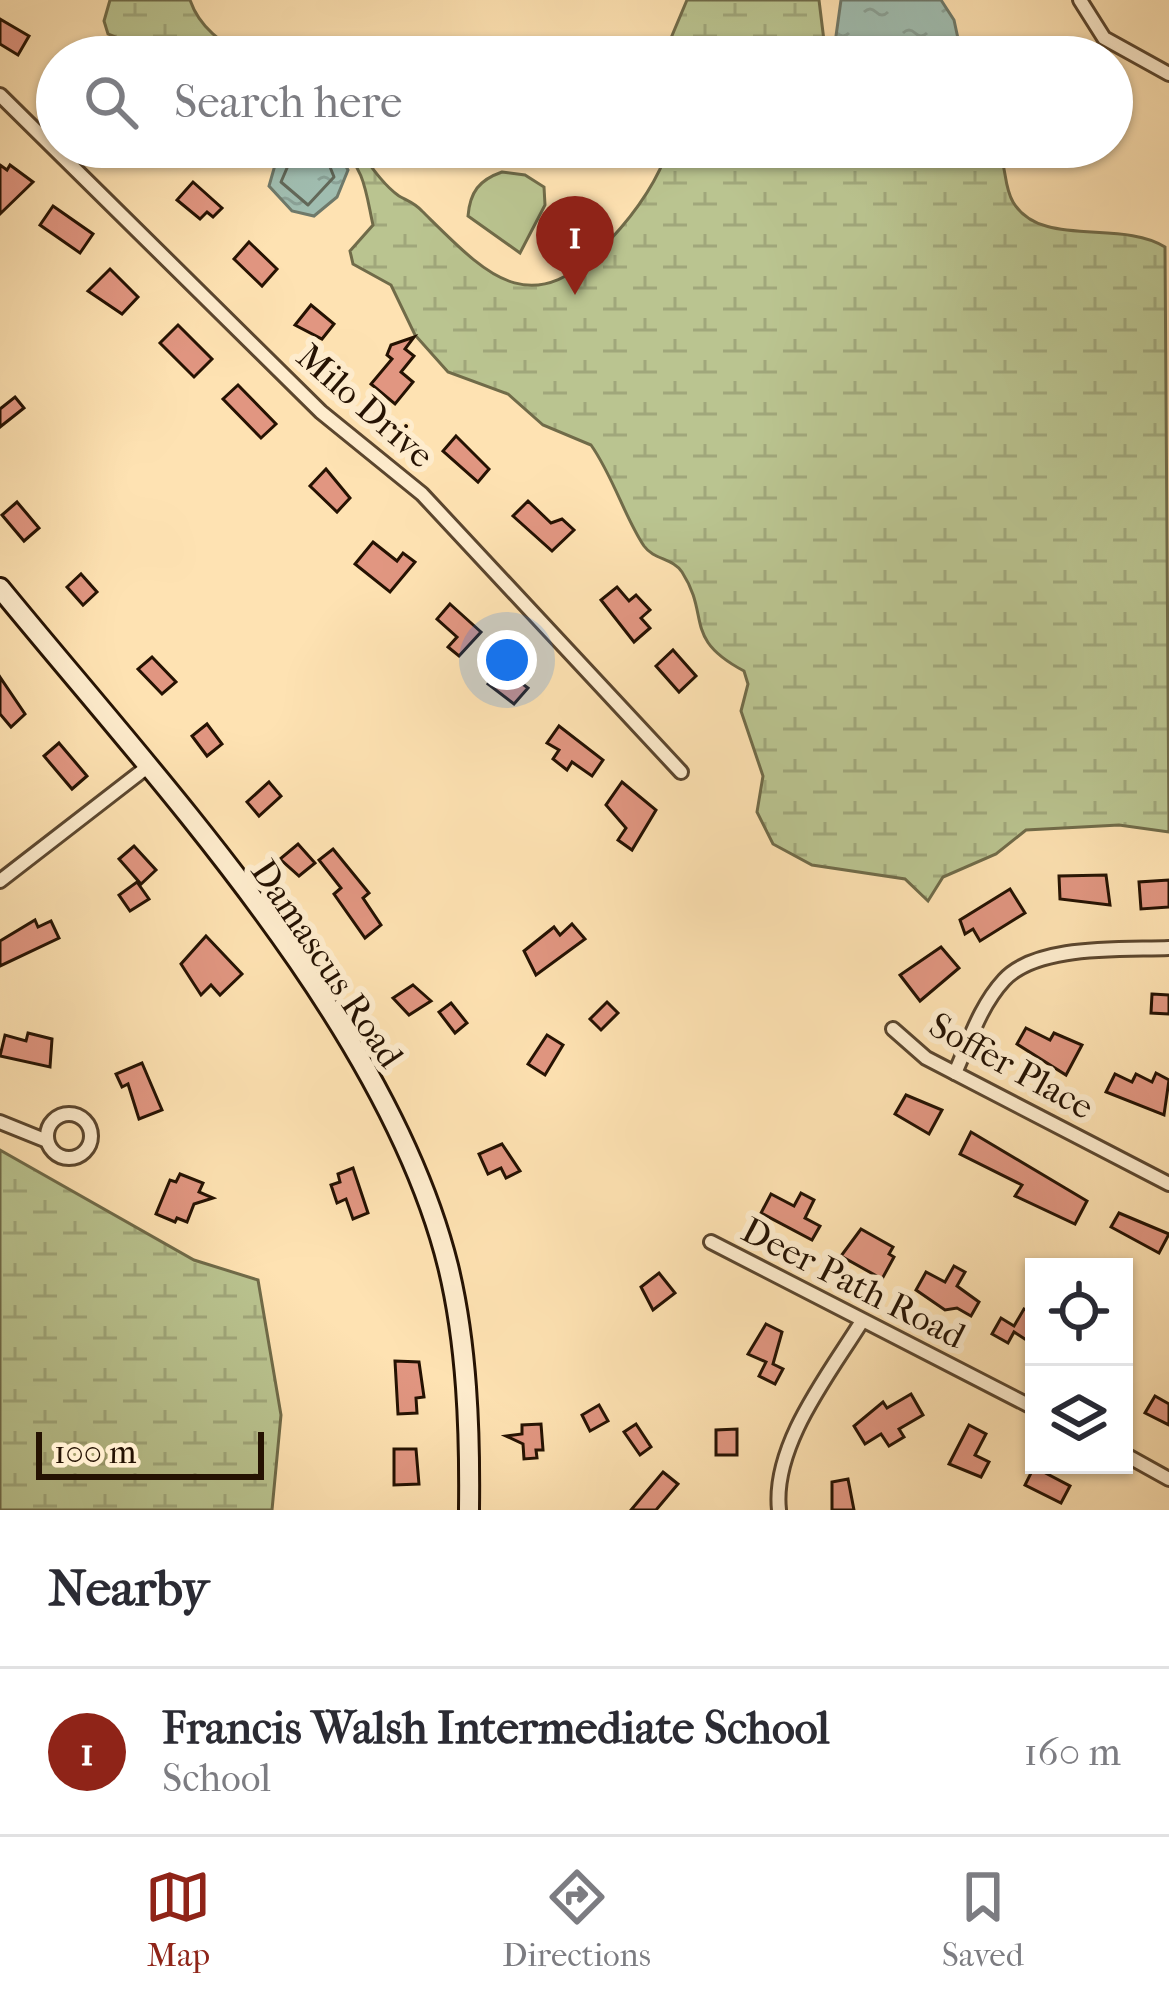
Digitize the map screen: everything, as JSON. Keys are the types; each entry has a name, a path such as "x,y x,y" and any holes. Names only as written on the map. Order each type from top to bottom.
{"street":[{"path":"1080,0 1103,36"},
{"path":"1133,54 1169,74"},
{"name":"Milo Drive","path":"0,94 36,130"},
{"name":"Milo Drive","path":"75,168 321,412 422,494 682,772"},
{"name":"Damascus Road","path":"0,588 284,942 355,1050 428,1200 449,1270 470,1427 469,1510"},
{"path":"0,881 146,768"},
{"path":"955,1073 988,1000 1008,975 1043,958 1169,948"},
{"name":"Soffer Place","path":"892,1029 926,1058 1169,1184"},
{"path":"0,1122 47,1141"},
{"name":"Deer Path Road","path":"711,1241 1025,1403"},
{"path":"779,1510 786,1461 813,1400 862,1321"},
{"path":"1133,1459 1169,1479"}],"green space":[{"path":"110,0 190,0 216,36 113,36 104,21"},
{"path":"687,0 819,0 823,36 672,36"},
{"path":"356,168 372,168 489,271 511,282 533,285 556,280 582,266 628,219 660,168 1004,168 1013,202 1042,225 1127,235 1165,247 1169,832 1119,825 1026,830 996,854 943,877 928,901 905,879 812,865 773,844 757,812 763,776 741,711 748,684 744,671 712,648 682,572 644,546 591,445 543,425 508,394 448,372 415,335 391,285 353,264 350,251 373,225"},
{"path":"502,172 525,175 544,187 545,205 520,253 468,216 477,188"},
{"path":"0,1150 194,1260 258,1280 281,1415 272,1510 0,1510"}],"water":[{"path":"841,0 941,0 957,36 836,36"},
{"path":"274,168 348,170 337,197 314,216 292,211 269,186"}],"building":[{"path":"0,19 29,36 18,55 0,44"},
{"path":"0,165 7,170 10,165 33,182 0,214"},
{"path":"193,182 222,208 213,217 207,212 200,219 177,200"},
{"path":"53,206 93,234 80,253 40,225"},
{"path":"249,242 277,269 262,286 234,259"},
{"path":"110,269 138,297 122,314 88,291"},
{"path":"311,305 334,324 322,339 295,325"},
{"path":"178,325 212,359 194,377 160,343"},
{"path":"414,337 405,349 414,356 401,372 413,382 395,404 371,384 392,359 387,355 391,345"},
{"path":"238,385 276,424 261,438 223,399"},
{"path":"15,397 24,408 0,427 0,409"},
{"path":"456,436 489,469 478,482 443,451"},
{"path":"326,469 350,498 337,512 310,486"},
{"path":"528,501 551,523 562,519 574,530 552,551 513,516"},
{"path":"17,502 39,528 24,541 2,515"},
{"path":"373,542 397,561 403,553 415,562 390,592 355,564"},
{"path":"81,574 97,592 83,605 67,587"},
{"path":"617,587 629,601 636,595 650,610 641,618 650,628 634,642 601,600"},
{"path":"450,604 481,632 459,656 448,647 457,637 437,619"},
{"path":"673,650 696,676 679,692 656,666"},
{"path":"152,657 176,682 162,694 138,669"},
{"path":"501,668 528,688 514,704 488,684"},
{"path":"0,677 25,714 11,727 0,714"},
{"path":"207,724 222,744 207,756 192,736"},
{"path":"559,726 603,760 592,776 572,762 567,770 553,759 559,750 547,743"},
{"path":"59,743 87,776 72,789 44,756"},
{"path":"269,782 281,796 259,816 247,802"},
{"path":"622,782 656,810 632,850 618,840 626,828 606,805"},
{"path":"298,844 315,863 299,876 280,859"},
{"path":"134,846 156,870 141,884 119,859"},
{"path":"333,849 369,893 363,898 381,925 365,938 334,894 341,888 319,860"},
{"path":"1106,875 1110,905 1060,899 1059,876"},
{"path":"1169,880 1169,907 1141,909 1139,882"},
{"path":"137,882 149,899 130,911 119,895"},
{"path":"1010,889 1025,913 980,941 973,929 965,934 960,920"},
{"path":"35,920 38,927 51,921 59,938 0,966 0,941"},
{"path":"572,924 585,939 536,975 524,951 554,927 560,935"},
{"path":"206,936 242,974 220,995 211,985 201,995 181,964"},
{"path":"941,947 959,968 920,1001 900,975"},
{"path":"413,985 431,1001 409,1015 393,998"},
{"path":"1152,994 1169,995 1169,1014 1151,1013"},
{"path":"607,1002 618,1013 601,1030 590,1019"},
{"path":"451,1003 467,1023 455,1033 439,1012"},
{"path":"1026,1028 1050,1040 1054,1033 1082,1045 1066,1075 1017,1044"},
{"path":"28,1033 52,1039 50,1067 0,1056 5,1035 26,1041"},
{"path":"547,1035 563,1045 545,1075 528,1064"},
{"path":"142,1063 162,1110 139,1119 128,1084 122,1087 116,1074"},
{"path":"1156,1073 1169,1080 1164,1115 1106,1092 1115,1074 1132,1082 1136,1074 1152,1082"},
{"path":"906,1095 942,1110 929,1134 895,1114"},
{"path":"971,1132 1087,1201 1075,1224 1015,1196 1022,1185 960,1154"},
{"path":"502,1144 520,1171 506,1178 501,1168 488,1174 479,1154"},
{"path":"353,1168 368,1213 353,1219 346,1199 337,1203 331,1185 340,1182 338,1174"},
{"path":"180,1174 203,1183 199,1192 213,1198 194,1204 187,1222 156,1214 170,1180 176,1182"},
{"path":"801,1193 814,1200 805,1218 820,1226 812,1240 761,1213 771,1194 794,1206"},
{"path":"1119,1213 1169,1234 1159,1253 1111,1227"},
{"path":"861,1229 893,1247 889,1254 894,1257 882,1279 841,1256"},
{"path":"954,1266 965,1272 957,1286 979,1302 971,1316 957,1308 945,1310 916,1290 926,1272 945,1282"},
{"path":"659,1273 675,1293 653,1310 641,1287"},
{"path":"1025,1310 1025,1339 1014,1332 1008,1343 992,1334 1001,1318 1014,1326"},
{"path":"766,1324 782,1332 773,1364 783,1369 775,1384 759,1376 766,1362 748,1354"},
{"path":"395,1361 419,1362 424,1397 416,1398 417,1413 398,1414"},
{"path":"911,1394 923,1415 899,1429 904,1437 889,1446 881,1434 865,1444 854,1426 883,1402 887,1408"},
{"path":"1155,1396 1169,1404 1169,1425 1145,1413"},
{"path":"599,1405 608,1421 590,1431 582,1415"},
{"path":"541,1424 543,1450 536,1450 537,1458 524,1459 523,1444 506,1436 522,1434 522,1425"},
{"path":"636,1424 651,1447 640,1455 624,1432"},
{"path":"969,1425 986,1434 975,1455 989,1462 981,1477 949,1464"},
{"path":"737,1429 737,1455 716,1455 716,1430"},
{"path":"394,1449 416,1449 419,1484 394,1485"},
{"path":"663,1472 678,1484 656,1510 631,1510"},
{"path":"1030,1474 1047,1474 1070,1486 1061,1503 1025,1485"},
{"path":"848,1479 854,1510 832,1510 832,1482"}],"place":[{"name":"Francis Walsh Intermediate School","path":"575,295"}]}
